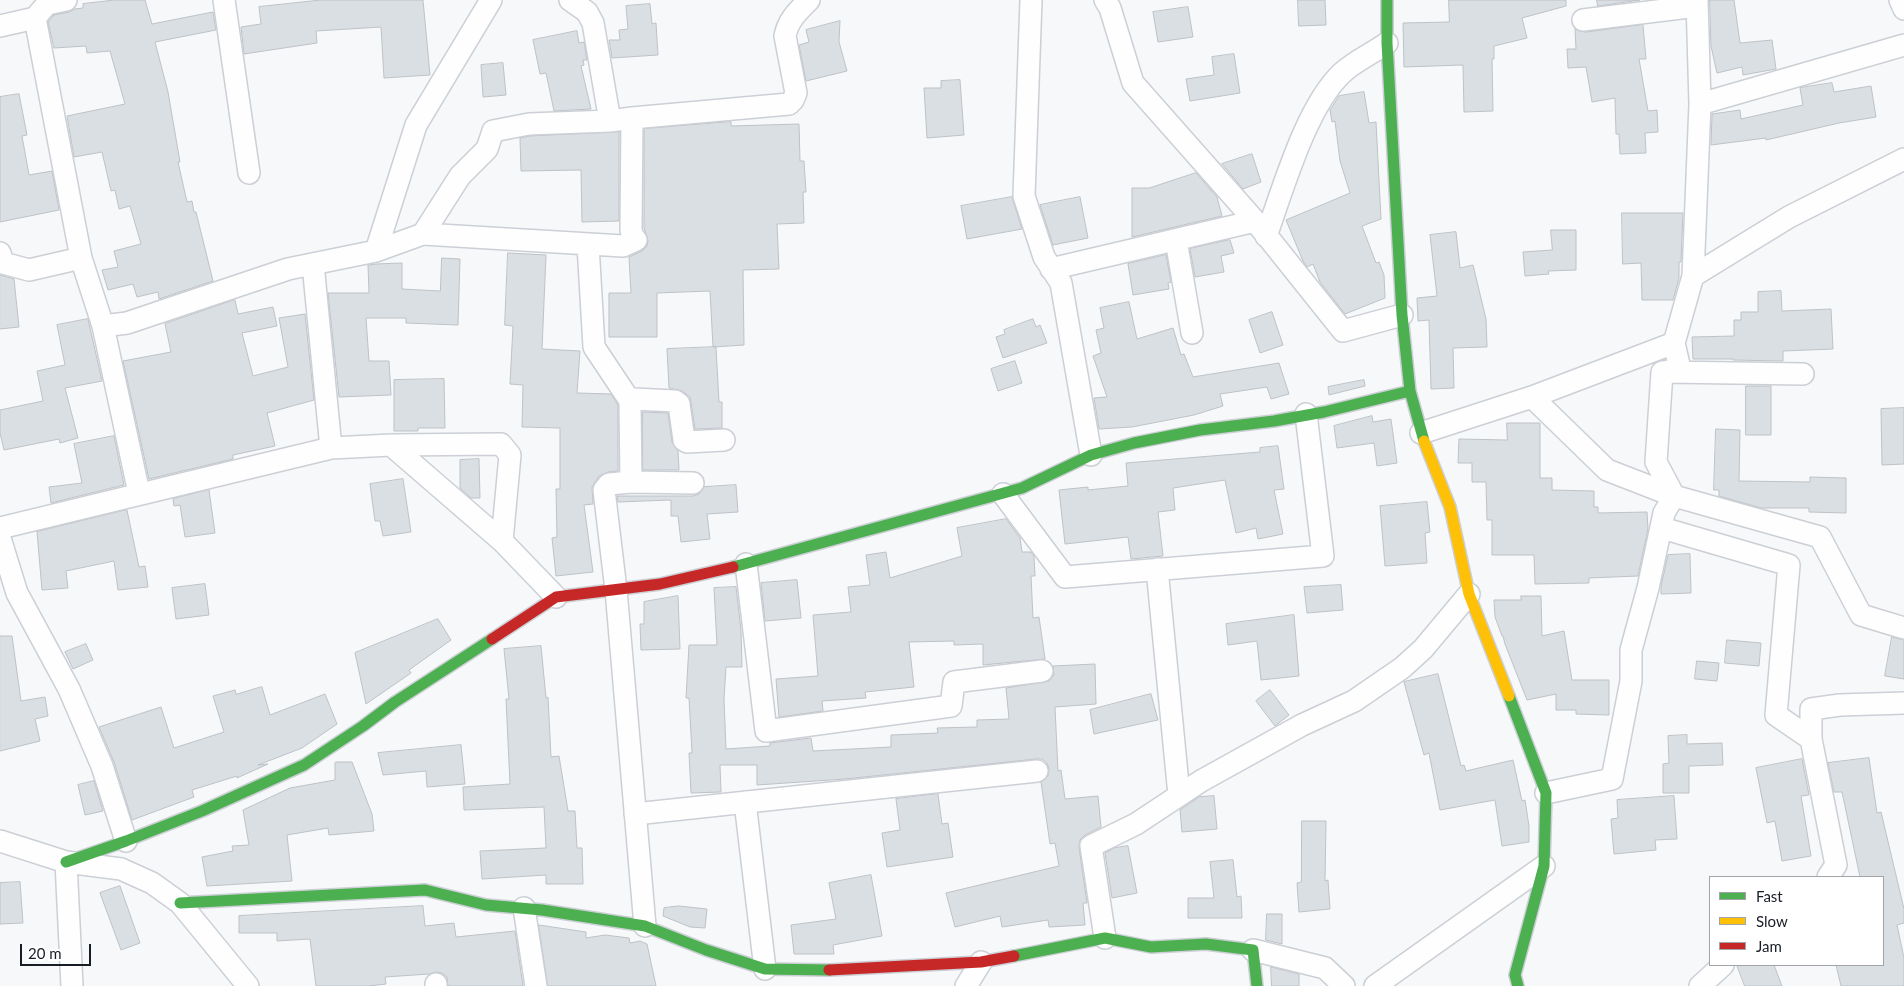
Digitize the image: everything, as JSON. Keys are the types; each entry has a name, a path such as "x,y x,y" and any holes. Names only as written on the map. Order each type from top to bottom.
{"street":[{"path":"0,26 36,18 47,4 66,0"},
{"path":"224,0 249,173"},
{"path":"376,251 416,125 491,0"},
{"path":"570,0 587,12 592,23 610,121"},
{"path":"423,234 460,176 487,149 493,131 529,124 610,121 789,104 796,94 785,36 786,29 790,19 809,0"},
{"path":"1030,0 1024,196 1044,257 1061,283 1090,455"},
{"path":"1105,0 1110,8 1133,82 1260,229 1343,331 1402,315"},
{"path":"1387,0 1402,315 1410,391 1421,433 1450,507 1470,594 1546,793 1544,866 1515,975 1518,986"},
{"path":"1900,0 1904,9"},
{"path":"1583,20 1697,3 1700,104 1693,276 1674,343 1680,369 1662,372"},
{"path":"36,18 81,258 103,326 139,493"},
{"path":"1260,229 1323,95 1343,72 1388,43"},
{"path":"1700,104 1904,45"},
{"path":"103,326 128,323 288,269 376,251 423,234 623,246 636,240 632,235 631,229 632,118"},
{"path":"1693,276 1789,217 1904,159"},
{"path":"1052,268 1176,240 1260,229"},
{"path":"1176,240 1192,333"},
{"path":"588,245 594,347 630,401 631,482"},
{"path":"1,260 29,270 81,258"},
{"path":"313,264 331,448"},
{"path":"1421,433 1532,397 1674,343"},
{"path":"1662,372 1803,374"},
{"path":"1662,372 1656,462 1674,496"},
{"path":"66,862 202,811 304,765 363,726 395,702 556,598 660,584 746,564 1003,494 1022,488 1090,455 1134,443 1200,430 1274,421 1324,412 1410,391"},
{"path":"1532,397 1607,470 1674,496 1820,536 1861,616 1904,628"},
{"path":"630,401 634,399 674,401 679,404 686,442 724,440"},
{"path":"1003,494 1065,577 1323,556 1306,414"},
{"path":"0,528 331,448 391,445 501,444 510,455 502,541"},
{"path":"391,445 502,541 556,598"},
{"path":"645,926 616,590 604,490 609,484 631,482 693,483"},
{"path":"1546,793 1612,779 1632,681 1631,650 1648,588 1664,513 1674,496"},
{"path":"1662,528 1789,565 1776,715 1811,739"},
{"path":"0,538 17,593 69,688 102,766 126,841"},
{"path":"746,564 766,732 952,706 954,682 1042,671"},
{"path":"1157,569 1180,795"},
{"path":"1106,938 1091,846 1136,824 1201,781 1302,725 1354,701 1394,673 1423,649 1470,594"},
{"path":"1829,876 1836,865 1811,739 1811,709 1840,705 1904,703"},
{"path":"635,814 1036,771"},
{"path":"745,802 765,969"},
{"path":"0,841 66,862 121,869 152,883 180,903 248,986"},
{"path":"66,862 72,986"},
{"path":"1375,986 1544,866"},
{"path":"180,903 426,890 486,905 524,908 645,926 706,950 765,969 819,970 981,962 1106,938 1151,947 1206,944 1253,950 1325,968 1344,986"},
{"path":"524,908 536,986"},
{"path":"1253,950 1257,986"},
{"path":"966,986 981,962"},
{"path":"1700,986 1722,966"}],"building":[{"path":"115,0 145,0 152,24 213,12 216,30 155,42 168,92 180,162 178,162 187,202 192,201 194,212 196,212 213,281 159,299 158,292 137,297 133,284 108,290 102,270 118,267 114,251 141,244 130,206 119,209 115,190 111,191 102,152 74,157 67,116 125,104 110,51 87,53 86,46 54,48 48,22 54,15 83,8 83,4"},
{"path":"321,0 423,0 430,75 384,78 381,27 316,31 317,43 244,54 241,27 261,24 259,7"},
{"path":"1298,0 1325,0 1326,25 1299,26"},
{"path":"1449,0 1566,0 1566,6 1522,18 1527,38 1494,46 1494,59 1492,59 1493,111 1464,112 1463,65 1404,67 1403,23 1449,22"},
{"path":"1597,0 1640,0 1598,6"},
{"path":"1710,0 1734,0 1740,43 1772,40 1776,69 1743,75 1742,67 1717,73 1711,46"},
{"path":"650,4 652,24 656,23 658,55 612,58 609,40 620,40 619,30 628,29 626,6"},
{"path":"1188,7 1193,37 1158,42 1153,12"},
{"path":"840,21 839,42 847,71 806,81 799,45 809,42 806,30"},
{"path":"1643,25 1646,59 1639,59 1648,111 1657,110 1658,132 1645,133 1646,153 1620,154 1619,134 1616,134 1615,98 1592,102 1586,67 1568,68 1567,49 1576,49 1575,29 1585,32"},
{"path":"577,31 579,43 584,42 587,60 583,60 584,65 581,66 591,109 554,111 546,73 540,74 533,40"},
{"path":"1234,54 1240,93 1190,101 1186,79 1214,75 1212,57"},
{"path":"503,63 506,95 483,97 481,65"},
{"path":"960,80 964,135 927,138 924,88 941,88 941,81"},
{"path":"1832,83 1834,92 1871,86 1876,117 1839,123 1766,140 1766,138 1711,145 1712,114 1740,110 1741,119 1803,105 1800,88"},
{"path":"1364,92 1369,123 1376,122 1381,219 1362,226 1376,263 1379,262 1384,275 1385,298 1345,314 1320,282 1313,264 1307,267 1303,261 1286,220 1350,193 1340,161 1335,121 1332,122 1330,110 1339,96"},
{"path":"19,94 27,135 22,136 29,175 52,171 59,210 0,222 0,97"},
{"path":"731,122 731,126 799,124 800,161 804,161 806,192 803,192 804,223 777,224 779,269 743,270 744,345 713,347 710,291 657,293 657,337 609,337 609,293 631,293 629,257 642,251 647,246 648,240 644,228 644,129"},
{"path":"619,132 619,221 582,222 581,170 521,171 520,138"},
{"path":"1252,154 1261,182 1243,189 1222,164"},
{"path":"1196,173 1217,197 1222,216 1132,237 1132,188 1149,188"},
{"path":"1012,197 1022,229 967,239 961,206"},
{"path":"1080,197 1088,238 1053,245 1040,205"},
{"path":"1622,213 1683,213 1681,262 1679,262 1679,278 1673,300 1642,300 1641,263 1623,264"},
{"path":"1551,230 1576,230 1576,270 1548,271 1549,274 1525,276 1523,252 1552,250"},
{"path":"1456,232 1460,268 1473,265 1486,319 1487,347 1453,348 1454,388 1431,389 1429,320 1418,321 1417,298 1437,296 1430,235"},
{"path":"1230,240 1234,253 1221,256 1224,272 1195,277 1190,249"},
{"path":"508,253 546,255 542,349 580,351 577,393 611,394 618,405 618,471 608,472 599,476 592,487 593,504 584,505 593,572 556,576 552,538 557,537 556,489 560,489 560,428 522,427 523,385 510,384 513,326 505,325"},
{"path":"1166,255 1171,282 1168,283 1169,289 1133,295 1128,264"},
{"path":"442,258 460,259 458,325 406,323 406,318 366,318 369,361 389,361 391,395 339,397 328,293 369,293 368,265 402,263 402,289 440,291"},
{"path":"0,275 14,279 19,327 0,329"},
{"path":"1781,291 1782,311 1831,309 1833,349 1783,351 1783,361 1693,359 1692,337 1734,336 1734,320 1741,320 1741,312 1758,312 1758,292"},
{"path":"235,300 238,314 273,307 277,326 242,333 253,376 288,367 279,318 305,314 314,400 267,413 275,446 233,455 233,459 149,479 123,361 171,352 165,324"},
{"path":"1129,302 1137,339 1173,328 1181,355 1184,354 1193,377 1279,363 1289,394 1271,399 1267,387 1220,394 1223,406 1194,415 1132,427 1099,429 1094,398 1107,397 1093,356 1101,353 1096,330 1104,328 1100,308"},
{"path":"1272,312 1283,345 1260,353 1249,320"},
{"path":"88,319 102,381 65,388 78,438 60,443 59,439 4,450 0,433 0,410 43,401 37,371 65,365 57,325"},
{"path":"1033,319 1036,327 1040,325 1047,343 1003,358 996,337 1005,334 1004,330"},
{"path":"716,347 719,402 722,402 722,428 695,429 690,397 682,391 669,388 667,349"},
{"path":"1015,361 1022,383 998,391 991,369"},
{"path":"444,379 445,428 418,428 418,431 394,431 394,380"},
{"path":"1364,380 1365,386 1329,395 1328,387"},
{"path":"1746,386 1771,386 1771,435 1746,435"},
{"path":"1904,408 1904,464 1882,465 1881,409"},
{"path":"643,412 668,413 672,442 678,451 679,470 643,470"},
{"path":"1372,416 1373,422 1391,419 1397,463 1377,466 1374,443 1337,448 1334,426"},
{"path":"1507,423 1540,423 1540,478 1552,478 1552,490 1594,491 1594,507 1598,507 1598,513 1647,512 1648,529 1638,576 1589,578 1589,583 1535,584 1534,555 1492,555 1492,520 1487,520 1486,482 1472,482 1472,463 1458,463 1459,439 1507,440"},
{"path":"1716,429 1740,430 1739,481 1810,482 1810,477 1846,478 1846,513 1809,512 1809,508 1761,508 1719,496 1719,490 1714,490"},
{"path":"114,436 124,485 51,503 49,487 82,483 74,444"},
{"path":"1278,446 1284,489 1274,490 1283,534 1258,539 1256,528 1236,533 1225,480 1173,488 1175,510 1158,512 1163,556 1131,559 1128,537 1065,544 1059,490 1088,487 1088,490 1128,486 1126,463 1260,452 1260,448"},
{"path":"479,459 480,498 471,498 460,488 460,460"},
{"path":"403,479 411,532 383,536 380,521 375,521 370,484"},
{"path":"736,485 738,512 707,514 710,539 681,542 678,516 671,516 671,500 618,502 617,496 693,496 699,494 704,487"},
{"path":"209,490 215,533 185,537 180,505 174,506 173,499"},
{"path":"1427,502 1430,532 1425,533 1427,563 1385,566 1380,506"},
{"path":"127,510 139,567 145,566 148,587 118,590 114,561 66,571 68,588 42,590 37,532"},
{"path":"1006,519 1020,538 1022,552 1031,552 1034,556 1035,576 1031,576 1033,618 1039,617 1045,659 983,665 983,644 954,645 954,641 909,642 914,687 865,692 866,698 822,701 823,711 779,717 776,679 818,676 813,615 851,612 848,587 870,585 866,555 886,552 890,578 962,556 957,528"},
{"path":"1690,554 1691,593 1661,594 1668,555"},
{"path":"797,580 801,618 765,621 761,583"},
{"path":"205,584 209,615 176,619 172,588"},
{"path":"1341,585 1343,610 1307,613 1304,587"},
{"path":"736,587 741,630 742,667 726,667 724,699 726,749 770,746 770,743 811,738 813,751 891,747 891,735 938,733 937,728 977,727 977,720 1009,719 1006,688 1049,681 1054,675 1053,666 1095,664 1096,704 1055,707 1058,771 1061,770 1065,799 1098,796 1101,827 1085,835 1080,840 1079,847 1087,903 1083,903 1085,925 1049,927 1048,920 1002,927 1000,916 955,927 946,893 1059,866 1055,843 1050,844 1041,782 1048,776 1049,769 1047,763 1042,759 845,779 757,785 757,765 720,765 721,792 691,793 689,753 692,753 689,698 686,698 689,645 717,645 714,588"},
{"path":"678,596 680,649 641,650 640,624 644,624 644,602"},
{"path":"1521,596 1541,596 1542,636 1564,631 1572,680 1609,680 1609,715 1576,714 1576,710 1556,710 1556,694 1527,700 1495,617 1494,600 1521,600"},
{"path":"1294,615 1299,676 1261,680 1257,641 1228,645 1226,624"},
{"path":"438,619 451,640 409,670 411,673 366,704 355,653"},
{"path":"0,636 12,636 21,701 45,697 48,716 35,719 40,741 0,751"},
{"path":"1892,637 1904,640 1904,679 1885,676"},
{"path":"1727,640 1761,643 1759,666 1725,663"},
{"path":"86,644 93,660 73,669 65,652"},
{"path":"541,646 546,698 548,697 551,757 559,756 568,811 575,811 577,848 582,848 583,884 546,884 546,875 482,879 480,851 546,848 544,807 464,810 463,787 510,784 506,699 509,699 504,649"},
{"path":"1697,661 1719,663 1717,681 1695,679"},
{"path":"1438,674 1461,766 1464,765 1466,771 1513,760 1522,801 1525,800 1529,826 1529,842 1502,846 1495,800 1440,810 1429,753 1424,755 1404,682"},
{"path":"262,687 270,715 325,694 337,724 302,748 258,765 268,764 237,778 237,776 192,790 194,797 132,820 114,762 99,727 161,707 174,748 224,732 213,696 235,690 236,694"},
{"path":"1270,690 1289,715 1275,726 1256,701"},
{"path":"1151,694 1158,720 1094,734 1090,710"},
{"path":"1687,735 1687,744 1722,743 1723,765 1689,766 1689,793 1663,793 1663,764 1669,763 1668,736"},
{"path":"461,745 465,784 427,787 426,771 383,775 378,753"},
{"path":"1869,758 1877,813 1881,812 1904,909 1904,923 1897,925 1904,958 1904,986 1841,986 1836,966 1884,966 1884,876 1860,876 1842,792 1834,792 1828,763"},
{"path":"1802,759 1809,795 1801,796 1811,856 1782,861 1775,821 1767,823 1756,768"},
{"path":"336,762 352,762 372,814 374,831 329,835 328,828 287,835 292,881 207,886 202,857 233,851 232,846 249,845 243,810 290,788 335,780"},
{"path":"94,781 103,811 85,815 78,785"},
{"path":"938,794 942,824 948,823 953,857 887,867 882,833 900,830 896,799"},
{"path":"1214,796 1217,829 1182,832 1180,810 1199,797"},
{"path":"1674,796 1677,839 1655,840 1656,850 1614,854 1611,819 1618,818 1617,800"},
{"path":"1302,821 1326,821 1325,881 1328,880 1330,909 1299,912 1297,883 1301,882"},
{"path":"1128,846 1137,893 1112,898 1105,853 1114,848"},
{"path":"1233,860 1237,897 1241,896 1242,918 1188,918 1188,898 1214,898 1210,862"},
{"path":"871,875 882,936 833,945 834,954 794,954 791,925 836,919 829,883"},
{"path":"20,882 23,923 0,924 0,883"},
{"path":"120,886 140,943 121,950 100,893"},
{"path":"423,906 425,926 454,923 456,937 515,931 523,986 448,986 447,977 442,973 436,972 385,977 386,984 316,986 310,939 277,941 277,933 239,933 239,916"},
{"path":"679,906 707,909 705,928 690,927 663,916 664,908"},
{"path":"1267,914 1282,914 1282,944 1266,940"},
{"path":"539,925 586,932 586,938 605,935 629,938 630,943 640,941 647,944 656,986 548,986"},
{"path":"1737,966 1774,966 1782,986 1745,986"},
{"path":"1271,967 1299,974 1299,986 1272,986"}],"traffic: fast":[{"path":"1387,0 1387,43 1402,315 1410,391 1424,441"},
{"path":"733,567 1022,488 1091,455 1134,443 1200,430 1274,421 1324,412 1410,391"},
{"path":"66,862 202,811 304,765 363,726 395,702 492,639"},
{"path":"1509,696 1546,793 1544,866 1515,975 1518,986"},
{"path":"180,903 425,890 486,905 542,910 645,926 706,950 765,969 829,970"},
{"path":"1014,956 1105,938 1151,947 1206,944 1253,950 1257,986"}],"traffic: slow":[{"path":"1424,441 1450,507 1469,594 1509,696"}],"traffic: jam":[{"path":"492,639 556,597 660,584 733,567"},
{"path":"829,970 981,962 1014,956"}]}
